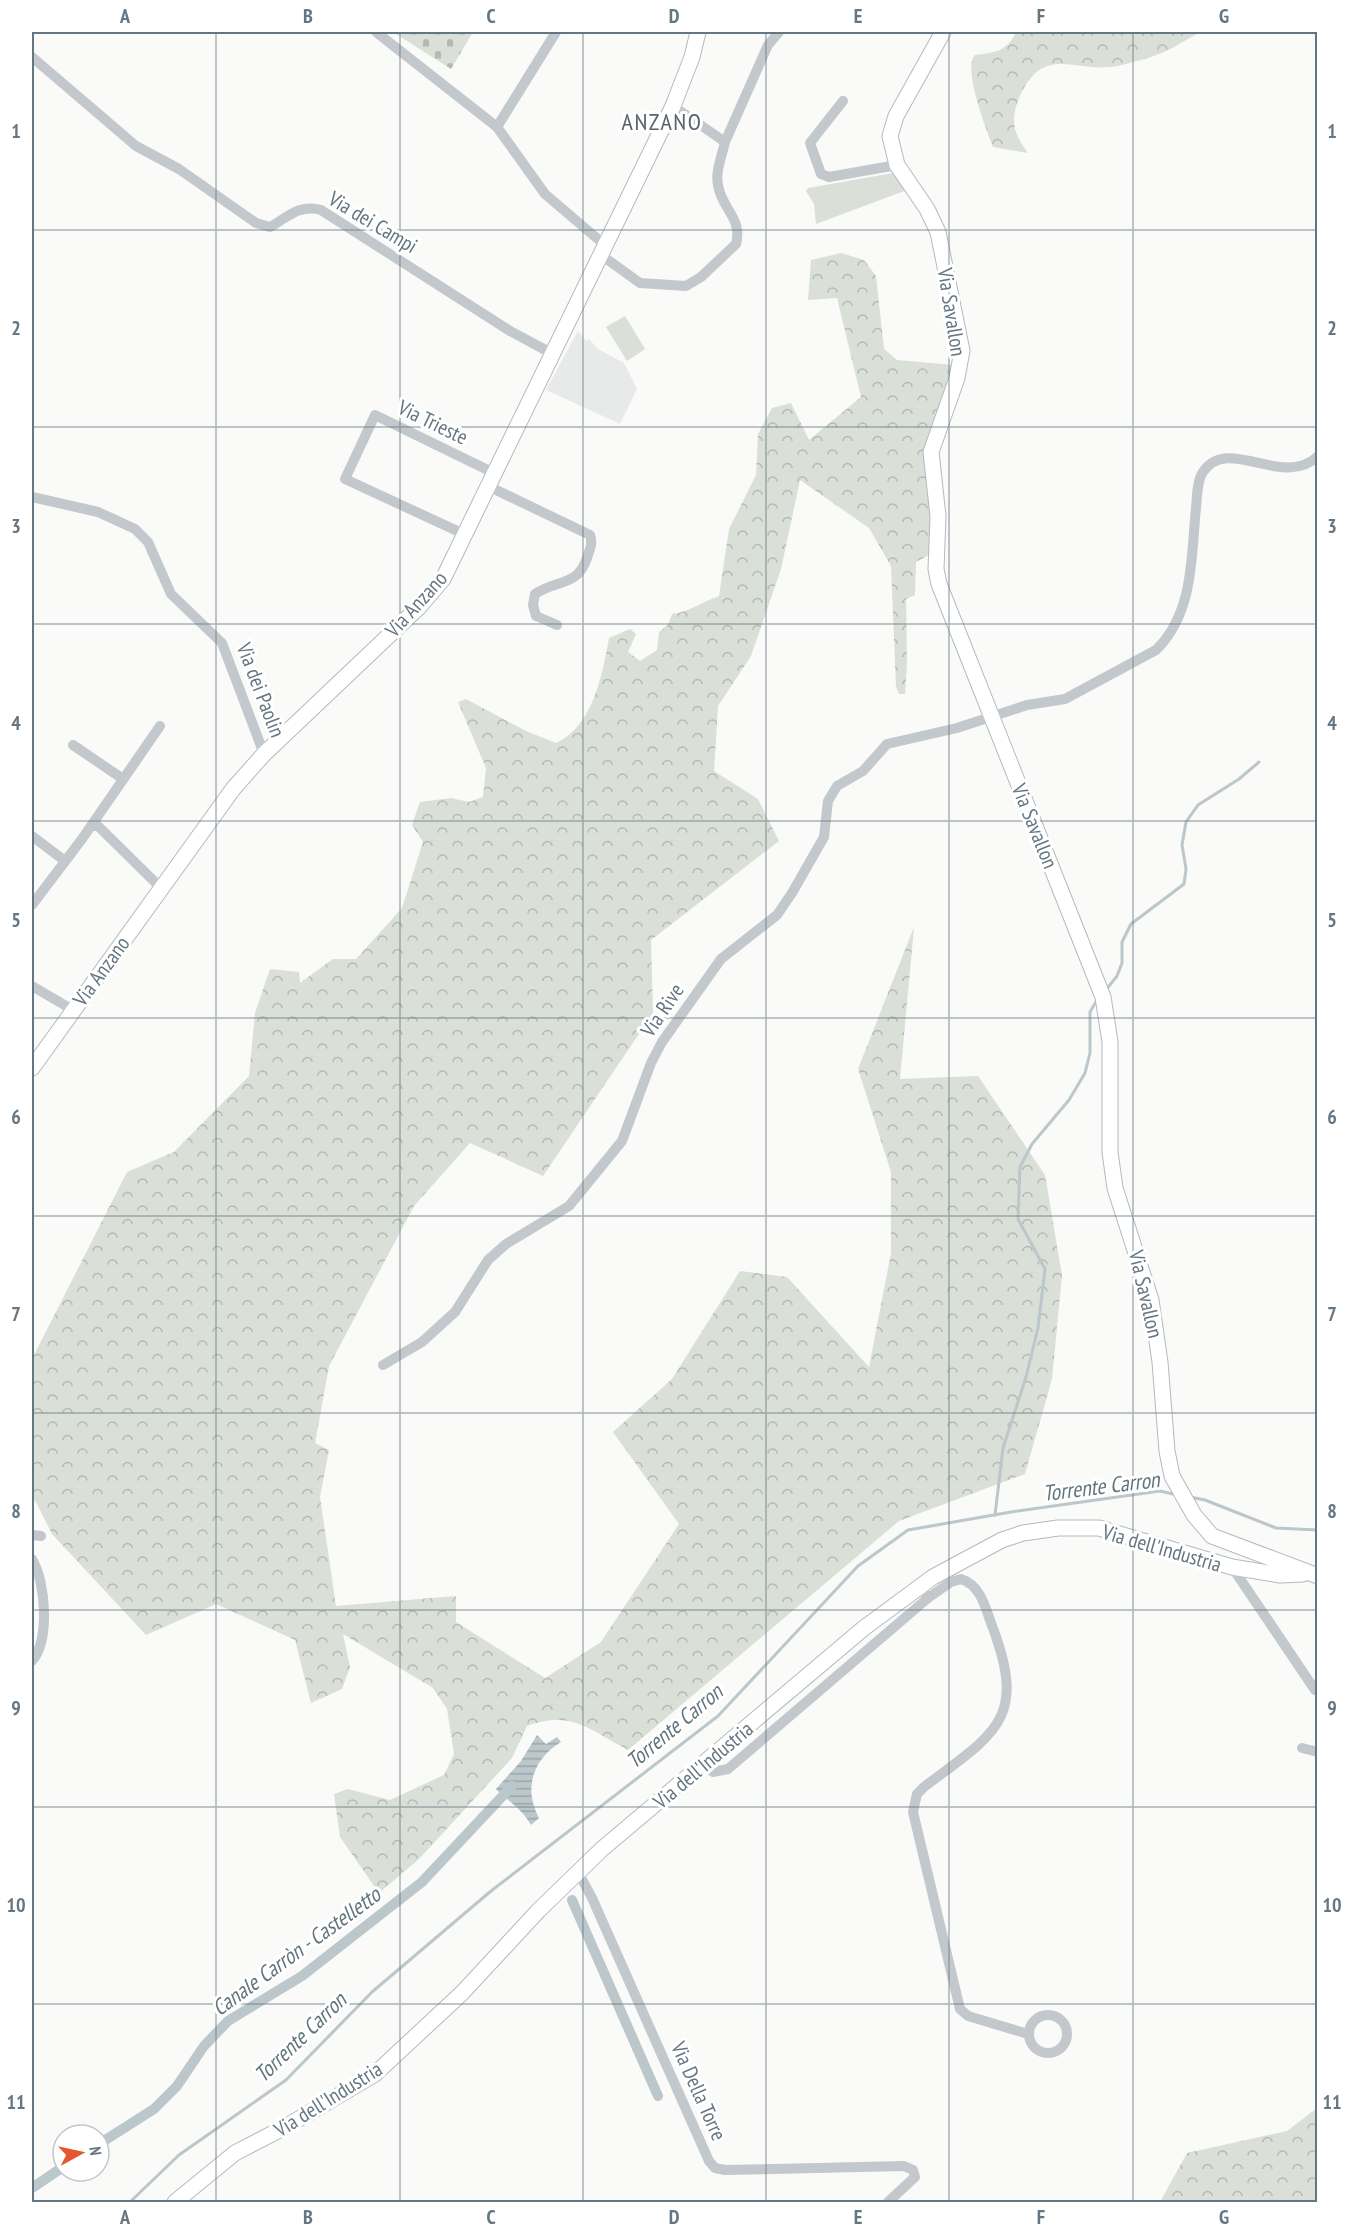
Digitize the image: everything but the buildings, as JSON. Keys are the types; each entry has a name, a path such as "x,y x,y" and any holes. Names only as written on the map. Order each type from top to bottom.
{"main road":[{"name":"Via Anzano","path":"32,1068 233,789 264,754 429,596 443,579 466,536 673,106 692,57 698,32"},
{"name":"Via Savallon","path":"943,32 896,117 890,136 897,165 927,209 938,232 960,333 962,363 931,452 938,516 936,569 939,584 1101,993 1110,1042 1110,1152 1115,1188 1151,1300 1161,1372 1167,1451 1172,1476 1202,1527 1224,1543 1313,1575"},
{"name":"Via dell'Industria","path":"175,2202 235,2153 287,2126 375,2074 462,1993 539,1910 578,1872 703,1765 864,1628 924,1592 1002,1540 1058,1528 1099,1528 1232,1567 1280,1575 1313,1575"}],"street":[{"path":"376,32 497,127 545,194 603,251 640,283 686,286 702,277 736,244 738,228 718,186 724,142 768,45 779,32"},
{"path":"497,127 556,32"},
{"name":"Via dei Campi","path":"32,57 136,146 179,169 256,223 270,227 296,210 310,207 321,210 510,331 554,354"},
{"path":"843,101 810,143 820,174 829,177 897,165"},
{"path":"673,106 724,142"},
{"name":"Via Trieste","path":"466,536 345,479 375,415 493,480"},
{"name":"Via Rive","path":"383,1365 422,1342 455,1312 488,1260 506,1244 569,1206 622,1141 651,1063 662,1042 721,959 777,915 824,837 828,801 837,786 863,771 887,744 957,728 1028,705 1065,699 1080,693 1156,650 1167,639 1182,607 1192,568 1202,473 1211,464 1244,458 1281,469 1299,467 1316,457"},
{"path":"493,480 590,535 592,543 582,572 576,577 541,590 534,598 536,616 557,625"},
{"name":"Via dei Paolin","path":"32,497 98,512 135,529 148,542 171,594 222,643 264,754"},
{"path":"32,905 160,726"},
{"path":"73,746 123,779"},
{"path":"90,826 98,826 161,888"},
{"path":"32,836 65,861"},
{"path":"32,986 73,1010"},
{"path":"32,1559 40,1578 43,1601 41,1646 32,1661"},
{"path":"1232,1567 1315,1690"},
{"path":"924,1592 961,1579 972,1584 984,1604 1004,1654 1009,1691 1000,1718 982,1743 917,1794 913,1812 960,2009 968,2016 1028,2034"},
{"path":"1302,1748 1317,1752"},
{"name":"Via Della Torre","path":"578,1872 592,1898 709,2161 715,2168 725,2170 904,2166 912,2170 915,2177 910,2184 888,2202"}],"shaded area":[{"path":"578,331 586,341 589,339 598,349 624,363 637,389 620,424 546,390"},
{"path":"537,1735 546,1744 557,1737 561,1742 544,1757 534,1775 532,1796 539,1818 531,1825 519,1810 496,1789 521,1761"}],"green space":[{"path":"393,32 473,32 451,69"},
{"path":"1016,32 1202,32 1161,53 1117,66 1061,64 1049,65 1039,70 1019,98 1014,113 1016,133 1028,153 993,147 977,100 971,73 975,55 1000,50 1009,43"},
{"path":"893,173 907,190 816,224 814,204 806,191 808,188"},
{"path":"841,253 864,260 876,276 884,349 897,360 953,365 924,448 930,511 929,555 916,562 915,595 906,599 905,694 899,694 896,687 891,566 869,528 800,480 781,569 751,656 718,706 714,771 758,799 779,841 651,940 653,1013 543,1176 470,1143 414,1206 329,1366 315,1443 329,1450 320,1497 336,1606 456,1596 456,1622 545,1678 601,1642 679,1524 613,1432 672,1379 740,1271 787,1277 869,1367 891,1253 891,1172 858,1069 914,927 900,1079 978,1076 1045,1175 1062,1275 1052,1379 1025,1474 899,1521 628,1750 590,1729 568,1721 556,1720 527,1726 512,1758 419,1859 379,1893 340,1837 334,1794 348,1789 390,1800 444,1775 454,1754 447,1709 433,1688 343,1634 350,1667 342,1689 311,1703 295,1640 216,1604 146,1635 52,1534 36,1502 32,1499 32,1359 127,1172 174,1152 249,1076 255,1013 270,969 299,972 300,983 333,959 356,959 402,908 423,842 412,825 420,802 451,798 469,802 483,797 486,768 458,702 466,699 526,731 556,743 579,725 587,712 599,683 609,638 630,629 636,634 628,652 640,661 657,650 659,632 668,625 672,614 719,596 729,529 756,475 758,434 772,408 791,403 809,440 861,397 837,298 808,300 811,260"},
{"path":"625,316 645,349 627,361 606,327"},
{"path":"1317,2108 1317,2202 1160,2202 1187,2153 1287,2131"}],"waterway":[{"path":"1105,991 1117,976 1122,963 1122,942 1131,924 1184,884 1186,869 1182,845 1186,822 1198,805 1239,779 1259,762"},
{"path":"995,1515 1003,1448 1026,1377 1038,1328 1045,1269 1018,1219 1020,1167 1032,1144 1069,1100 1085,1073 1090,1053 1090,1012 1097,1000"},
{"name":"Torrente Carron","path":"130,2202 179,2155 286,2080 372,1992 491,1891 718,1716 858,1566 908,1530 1011,1512 1160,1491 1177,1495"},
{"name":"Torrente Carron","path":"1190,1497 1205,1500 1276,1528 1318,1530"},
{"name":"Canale Carròn - Castelletto","path":"111,2136 154,2109 177,2086 204,2046 228,2021 302,1976 422,1882 512,1786"},
{"path":"572,1900 658,2096"},
{"name":"Canale Carròn - Castelletto","path":"32,2188 51,2175"}],"district":[{"name":"ANZANO","path":"662,121"}]}
